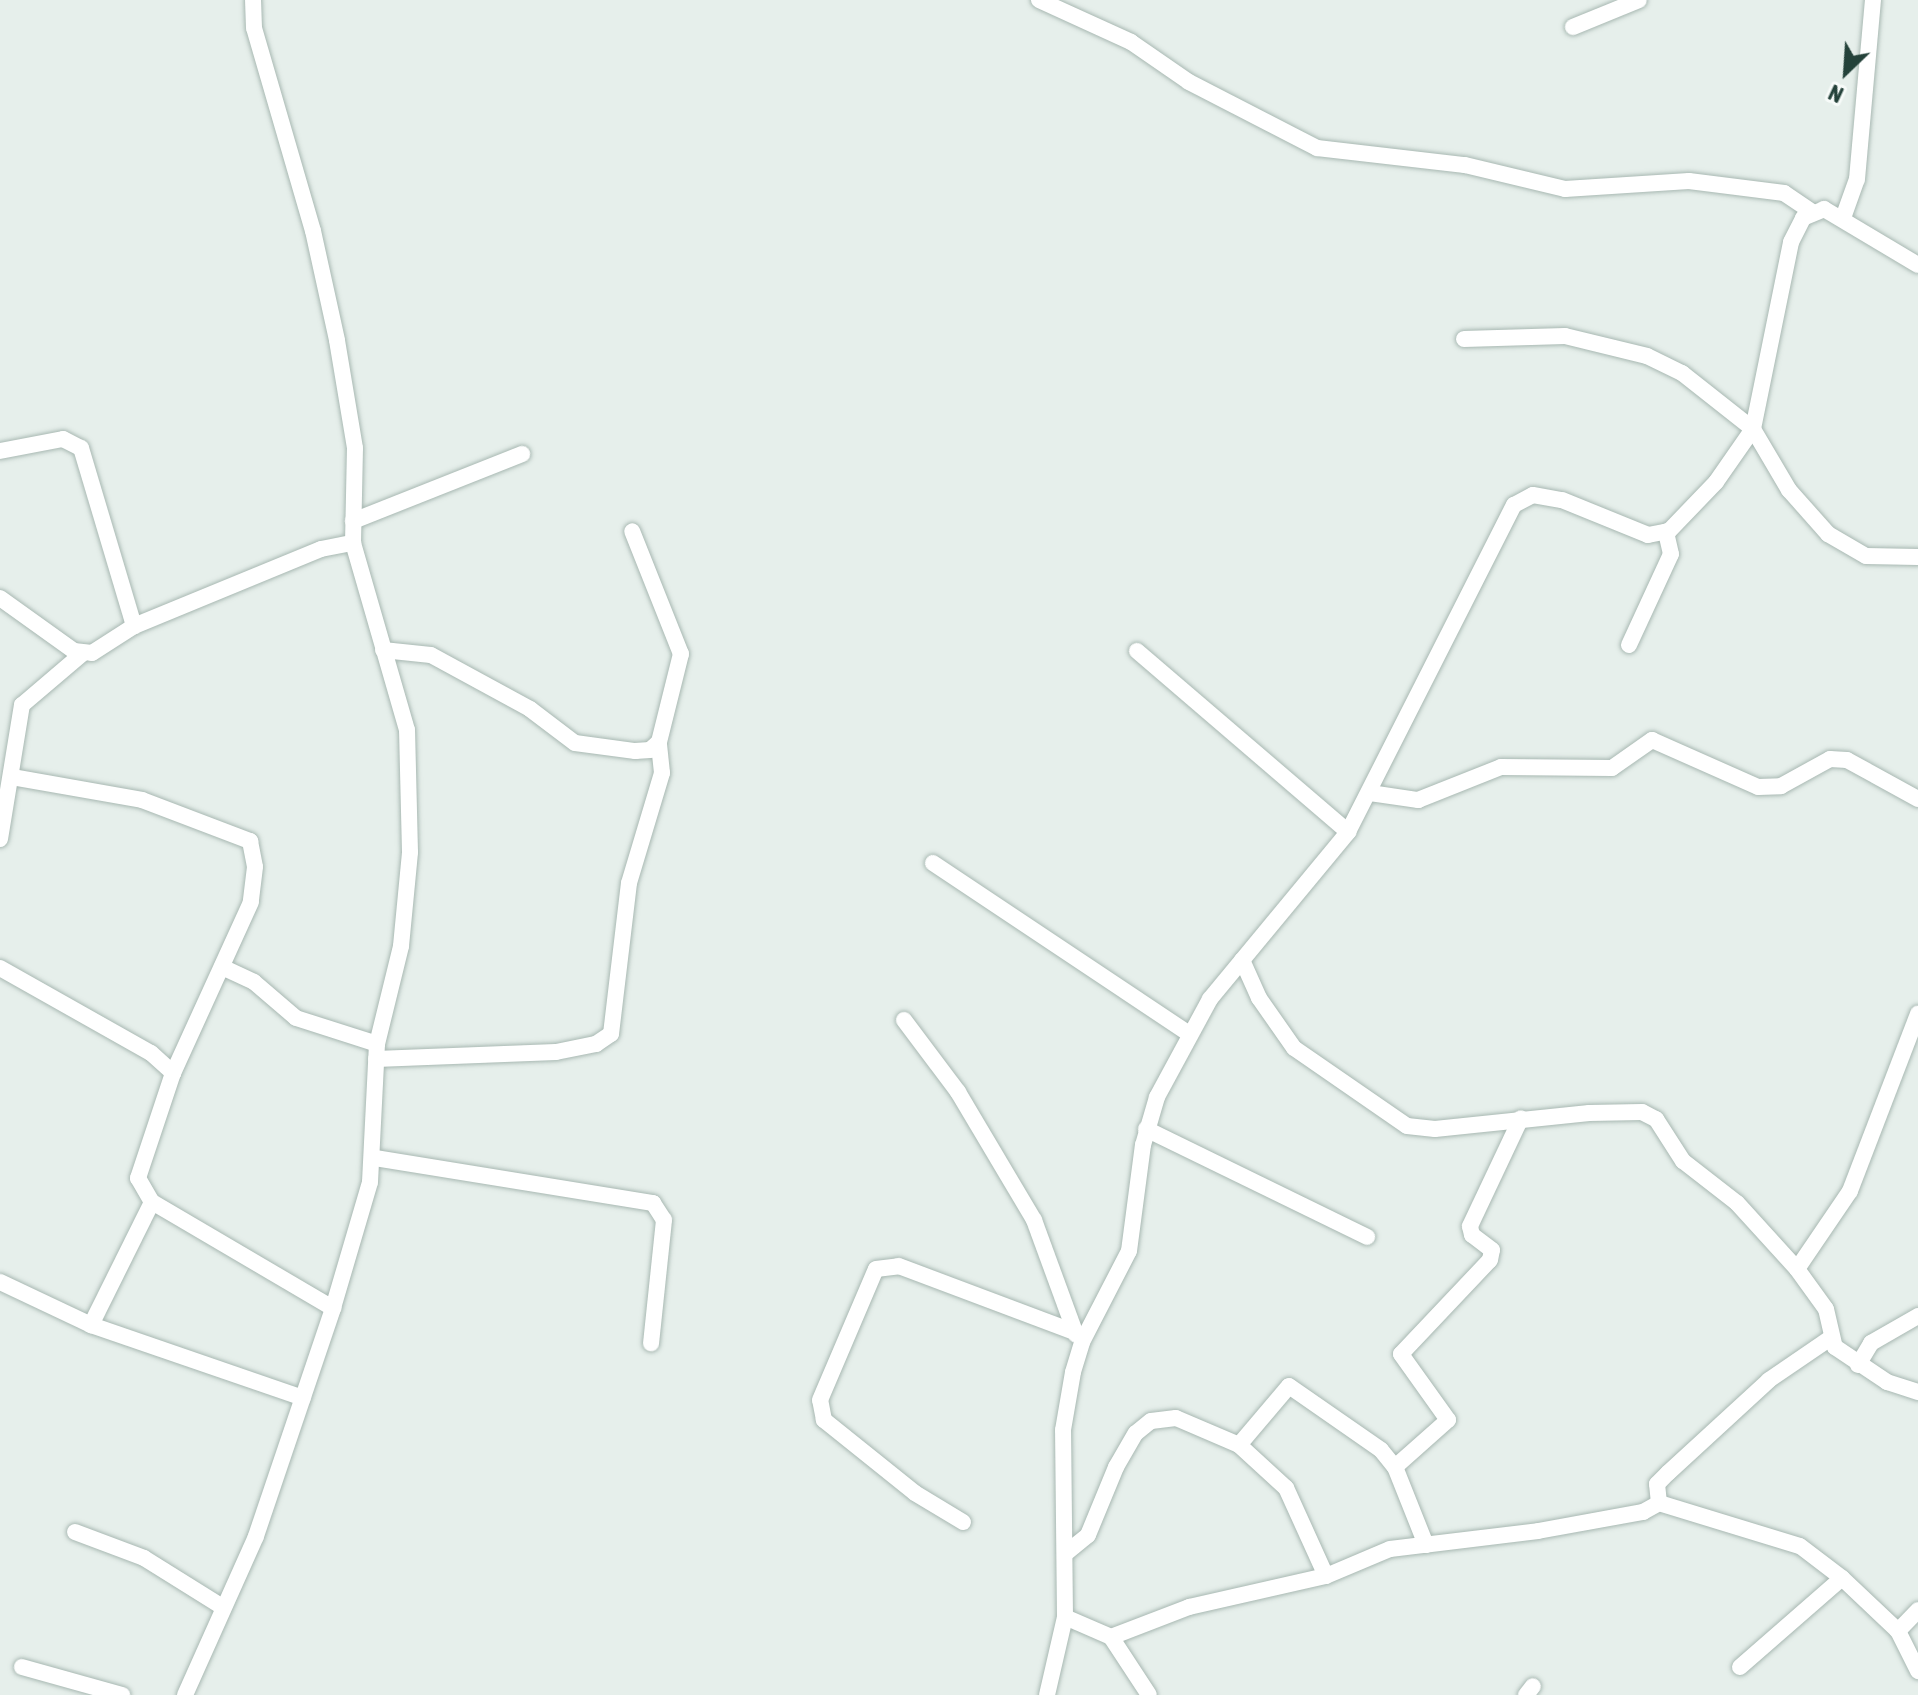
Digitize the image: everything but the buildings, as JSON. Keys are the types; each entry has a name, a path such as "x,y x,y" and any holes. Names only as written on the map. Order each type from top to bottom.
{"street":[{"path":"185,1695 256,1536 333,1308 375,1158 377,1052 401,946 410,852 407,730 353,543 355,448 337,340 313,231 254,28 253,0"},
{"path":"1039,0 1131,42 1189,82 1317,148 1465,165 1565,189 1689,181 1768,191 1795,197 1811,211 1843,218 1918,265"},
{"path":"1573,27 1639,0"},
{"path":"1843,218 1857,179 1873,0"},
{"path":"1047,1695 1065,1617 1063,1430 1077,1336 1129,1251 1146,1129 1189,1034 1242,960 1348,832 1514,505 1533,495 1547,497 1648,535 1666,532 1716,482 1753,429 1791,242 1811,211"},
{"path":"1464,339 1565,336 1613,345 1682,373 1753,429 1789,490 1828,534 1866,556 1918,557"},
{"path":"0,451 63,439 81,448 134,626"},
{"path":"353,521 522,454"},
{"path":"222,967 254,982 296,1018 377,1052 556,1052 606,1039 629,883 662,773 659,742 681,654 632,531"},
{"path":"1629,645 1671,554 1666,532"},
{"path":"0,839 22,705 83,653 106,646 134,626 321,549 353,543"},
{"path":"0,598 83,653"},
{"path":"383,650 431,655 530,709 575,743 635,751 650,750 659,742"},
{"path":"1137,651 1348,832"},
{"path":"1370,793 1418,800 1501,767 1612,768 1652,740 1758,787 1781,786 1830,759 1847,760 1918,799"},
{"path":"12,777 142,800 250,841 255,867 251,902 173,1073 138,1168 152,1202 333,1308"},
{"path":"933,863 1189,1034"},
{"path":"1242,960 1259,998 1294,1048 1398,1122 1435,1129 1521,1118 1642,1112 1656,1119 1683,1161 1737,1203 1797,1269 1826,1309 1835,1347 1858,1365 1918,1392"},
{"path":"0,968 151,1053 173,1073"},
{"path":"1797,1269 1850,1191 1918,1014"},
{"path":"904,1020 958,1092 1034,1220 1077,1336"},
{"path":"1395,1467 1448,1420 1401,1354 1490,1260 1492,1250 1472,1235 1470,1226 1521,1118"},
{"path":"1146,1129 1367,1237"},
{"path":"375,1158 653,1203 664,1220 651,1343"},
{"path":"91,1325 152,1202"},
{"path":"963,1522 915,1493 824,1420 820,1400 876,1269 899,1266 1077,1336"},
{"path":"0,1282 91,1325 303,1398"},
{"path":"1858,1365 1878,1337 1918,1316"},
{"path":"1659,1503 1657,1484 1668,1473 1769,1380 1832,1337"},
{"path":"1239,1445 1292,1386 1336,1415 1395,1467 1426,1545"},
{"path":"1066,1553 1088,1535 1116,1467 1136,1433 1151,1421 1176,1418 1239,1445 1286,1488 1326,1576"},
{"path":"1111,1637 1189,1607 1326,1576 1390,1549 1643,1512 1659,1503 1800,1546 1842,1578 1898,1631 1918,1671"},
{"path":"75,1532 144,1558 224,1608"},
{"path":"1740,1667 1842,1578"},
{"path":"1898,1631 1918,1610"},
{"path":"1065,1617 1111,1637 1149,1695"},
{"path":"22,1667 122,1695"}]}
